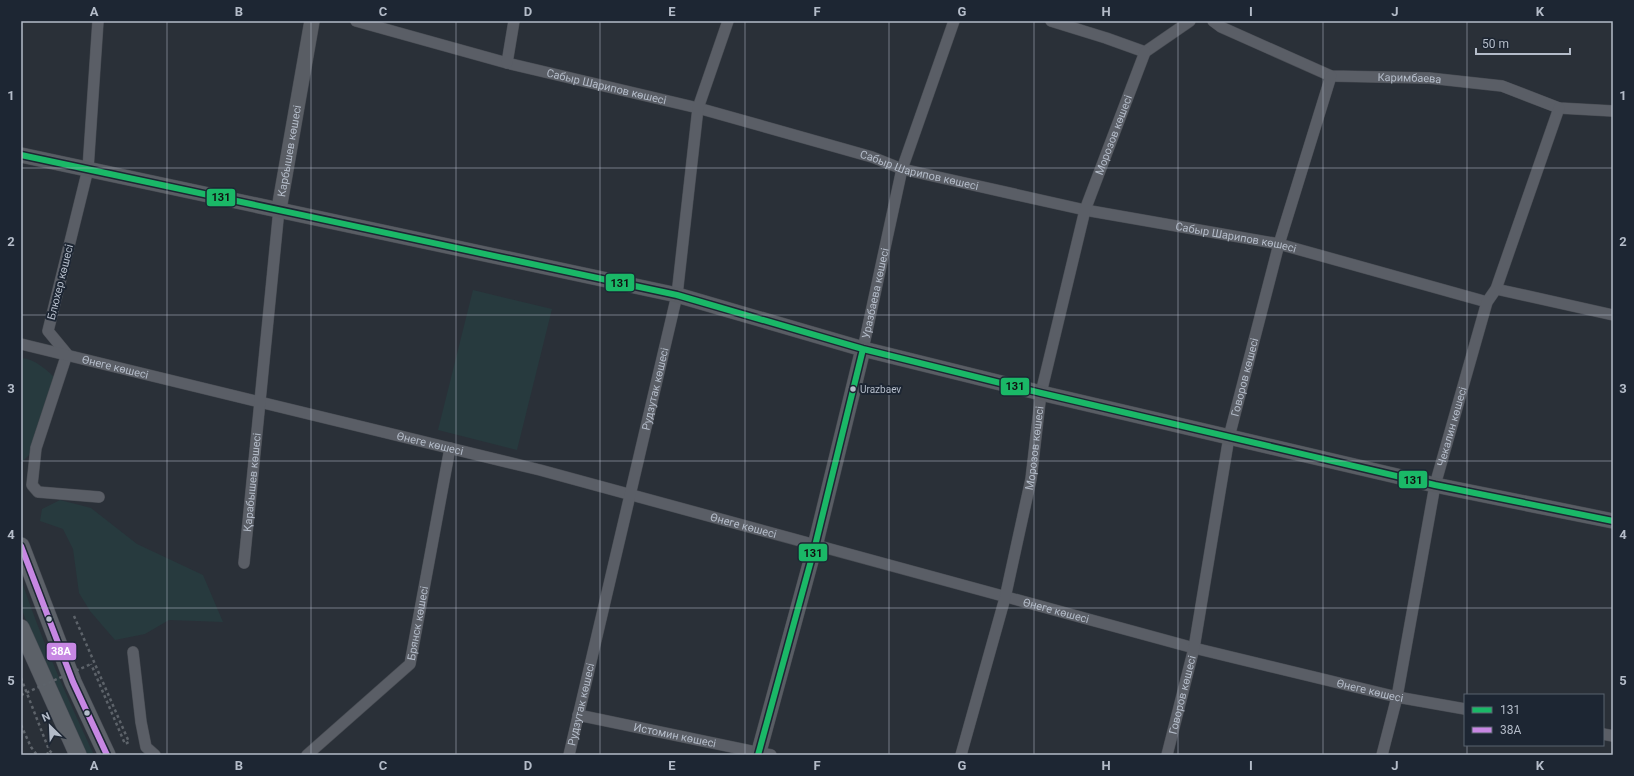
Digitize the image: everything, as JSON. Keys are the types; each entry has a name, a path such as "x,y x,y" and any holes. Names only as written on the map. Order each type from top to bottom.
{"main road":[{"path":"21,546 73,682 106,755"},
{"path":"21,628 78,755"}],"street":[{"name":"Блюхер көшесі","path":"68,354 48,331 88,169 98,21"},
{"name":"Карбышев көшесі","path":"259,401 279,209 312,21"},
{"name":"Сабыр Шарипов көшесі","path":"356,21 507,63 698,108 872,157 902,169 1085,210 1279,244 1487,302"},
{"path":"507,63 514,21"},
{"name":"Рудзутак көшесі","path":"569,755 629,494 677,295 698,108 728,21"},
{"name":"Уразбаева көшесі","path":"763,754 863,349 902,169 954,21"},
{"path":"1051,21 1145,52 1190,21"},
{"name":"Каримбаева","path":"1214,21 1222,27 1331,76 1429,78 1502,86 1559,108 1613,111"},
{"name":"Морозов көшесі","path":"961,755 1006,598 1031,479 1041,393 1085,210 1145,52"},
{"name":"Говоров көшесі","path":"1167,755 1194,648 1229,437 1279,244 1331,76"},
{"name":"Чекалин көшесі","path":"1382,755 1397,697 1435,485 1487,302 1496,289 1559,108"},
{"path":"21,155 677,295 863,349 1041,393 1435,485 1613,521"},
{"path":"1496,289 1613,315"},
{"name":"Өнеге көшесі","path":"21,344 68,354 450,448 629,494 815,546 1194,648 1397,697 1464,709"},
{"path":"68,354 36,448 32,486 38,492 99,497"},
{"name":"Қарабышев көшесі","path":"244,563 259,401"},
{"name":"Брянск көшесі","path":"307,755 410,664 450,448"},
{"path":"133,652 141,722 146,747 154,755"},
{"name":"Истомин көшесі","path":"578,714 763,754"}],"path":[{"path":"21,695 91,664 126,744 129,742 74,616"},
{"path":"21,678 49,750 54,755"},
{"path":"21,725 31,747 37,755"},
{"path":"47,755 49,750"}],"green space":[{"path":"473,290 552,309 517,450 438,430"},
{"path":"21,358 37,363 58,381 36,448 21,463"},
{"path":"60,500 91,508 137,544 203,575 223,622 169,620 145,634 115,640 90,611 79,593 73,549 63,529 40,521 42,509"},
{"path":"21,579 55,668 94,755 86,755 25,618 21,607"}],"transit line":[{"name":"131","path":"21,155 677,295 863,349 1041,393 1435,485 1613,521"},
{"name":"131","path":"758,755 815,546 863,349"},
{"name":"38А","path":"21,546 73,682 107,755"}],"place":[{"name":"Urazbaev","path":"853,389"}]}
